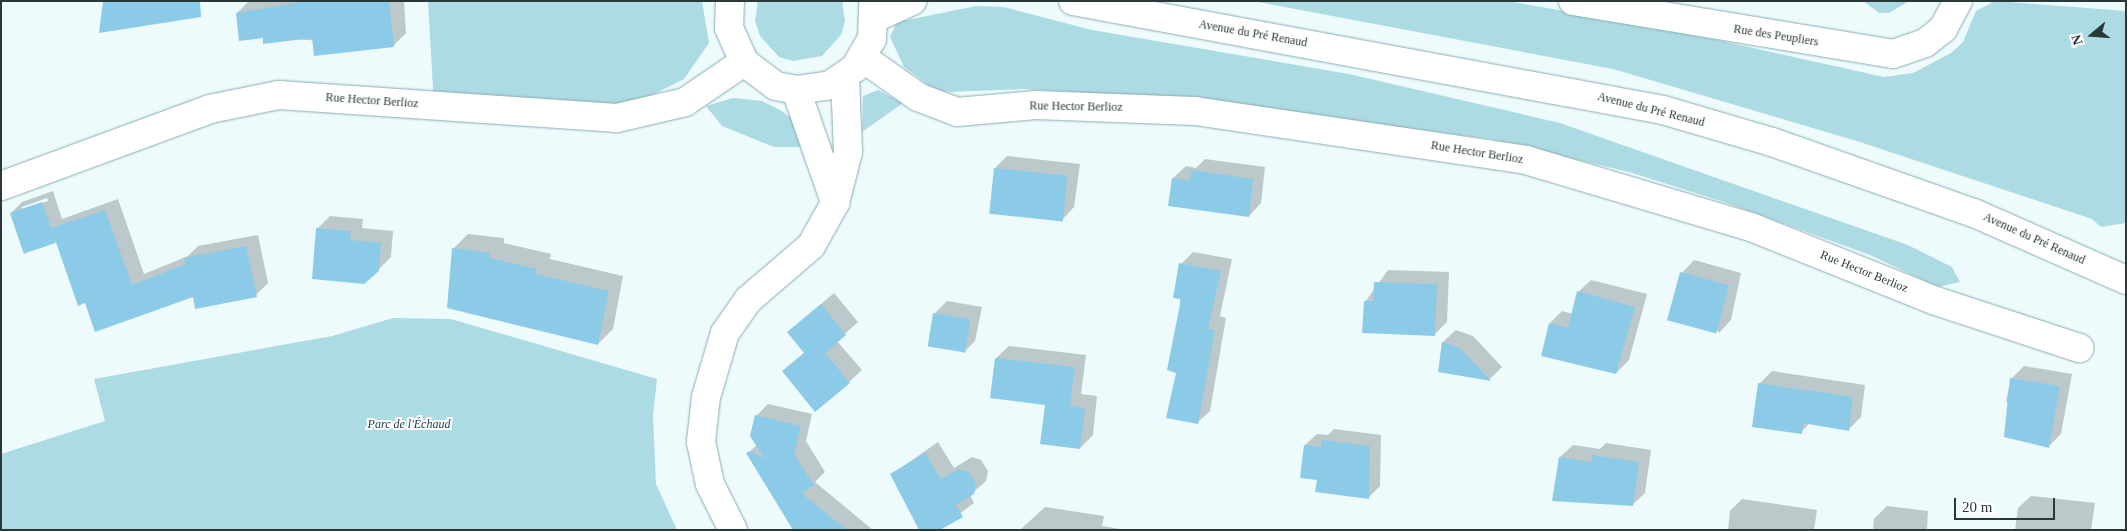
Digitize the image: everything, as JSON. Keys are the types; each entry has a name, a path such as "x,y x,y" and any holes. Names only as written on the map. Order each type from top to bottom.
{"street":[{"path":"733,530 710,484 701,442 706,397 725,333 748,300 811,246 835,203 848,152 854,67 874,10 912,1"},
{"name":"Avenue du Pré Renaud","path":"1073,1 1663,110 1772,142 1974,213 2126,280"},
{"name":"Avenue du Pré Renaud","path":"1116,1 1154,16"},
{"name":"Rue des Peupliers","path":"1573,1 1893,54 1925,42 1943,30 1958,1"},
{"path":"727,4 734,46 744,62 776,86 796,90 830,85 854,67"},
{"name":"Rue Hector Berlioz","path":"1,186 210,109 280,95 618,118 685,102 744,62"},
{"name":"Rue Hector Berlioz","path":"854,67 918,97 957,112 1036,105 1195,111 1526,160 1750,227 1936,300 2079,348"},
{"path":"796,90 835,203"}],"green space":[{"path":"428,1 702,1 709,43 684,79 640,101 601,110 434,106"},
{"path":"758,1 842,1 845,21 841,35 822,56 793,61 779,57 760,36 755,21"},
{"path":"1253,1 1507,1 1668,29 1884,77 1913,73 1951,53 1963,42 1976,11 1995,1 2126,11 2126,223 2101,227 2092,219 1860,142 1613,69"},
{"path":"1863,1 1909,1 1889,13 1879,13"},
{"path":"976,6 1004,7 1092,30 1349,74 1560,123 1908,245 1952,267 1960,282 1938,287 1870,255 1724,202 1629,172 1491,139 1170,98 1022,89 950,92 935,90 904,67 890,37 897,22"},
{"path":"878,90 903,103 862,132 863,96"},
{"path":"733,98 762,101 780,110 793,119 810,147 774,147 722,126 706,106"},
{"name":"Parc de l'Échaud","path":"393,318 451,319 657,379 653,416 656,484 677,530 1,530 1,454 105,421 94,379 332,336"}],"building":[{"path":"103,1 200,1 201,17 99,33"},
{"path":"307,1 389,1 394,47 314,56 312,38 263,44 263,38 239,41 236,13"},
{"path":"994,168 1068,176 1063,221 989,214"},
{"path":"1191,170 1253,179 1249,217 1168,206 1172,178 1190,181"},
{"path":"42,202 56,243 24,254 10,213"},
{"path":"105,210 132,285 186,264 184,258 246,246 257,297 195,309 193,297 95,332 85,303 78,306 51,228"},
{"path":"316,228 351,231 350,240 381,243 379,271 364,284 312,279"},
{"path":"452,248 490,253 490,258 537,269 536,274 609,291 598,345 447,308"},
{"path":"1179,263 1221,271 1208,329 1215,330 1198,424 1166,418 1176,373 1167,370 1181,299 1173,298"},
{"path":"1680,272 1729,285 1716,333 1667,320"},
{"path":"1374,282 1437,284 1435,336 1362,333 1364,301 1373,301"},
{"path":"1577,291 1635,307 1616,374 1541,356 1549,323 1568,328"},
{"path":"821,304 846,335 825,353 850,383 815,412 782,371 804,353 787,332"},
{"path":"933,313 971,319 965,353 928,347"},
{"path":"1442,342 1460,348 1491,381 1438,372"},
{"path":"995,358 1075,367 1070,406 1085,409 1080,449 1040,444 1045,405 990,398"},
{"path":"2010,378 2060,386 2049,448 2004,437"},
{"path":"1758,383 1853,397 1849,431 1803,423 1802,434 1752,427"},
{"path":"755,415 801,426 794,454 814,485 801,493 847,530 793,530 746,453 750,451 765,459 750,436"},
{"path":"1321,440 1370,446 1369,499 1315,492 1317,480 1300,478 1304,445 1321,447"},
{"path":"925,453 941,479 958,469 969,472 976,484 974,494 956,505 963,517 940,530 919,530 890,474"},
{"path":"1592,455 1639,462 1633,506 1552,501 1559,457 1592,462"}]}
